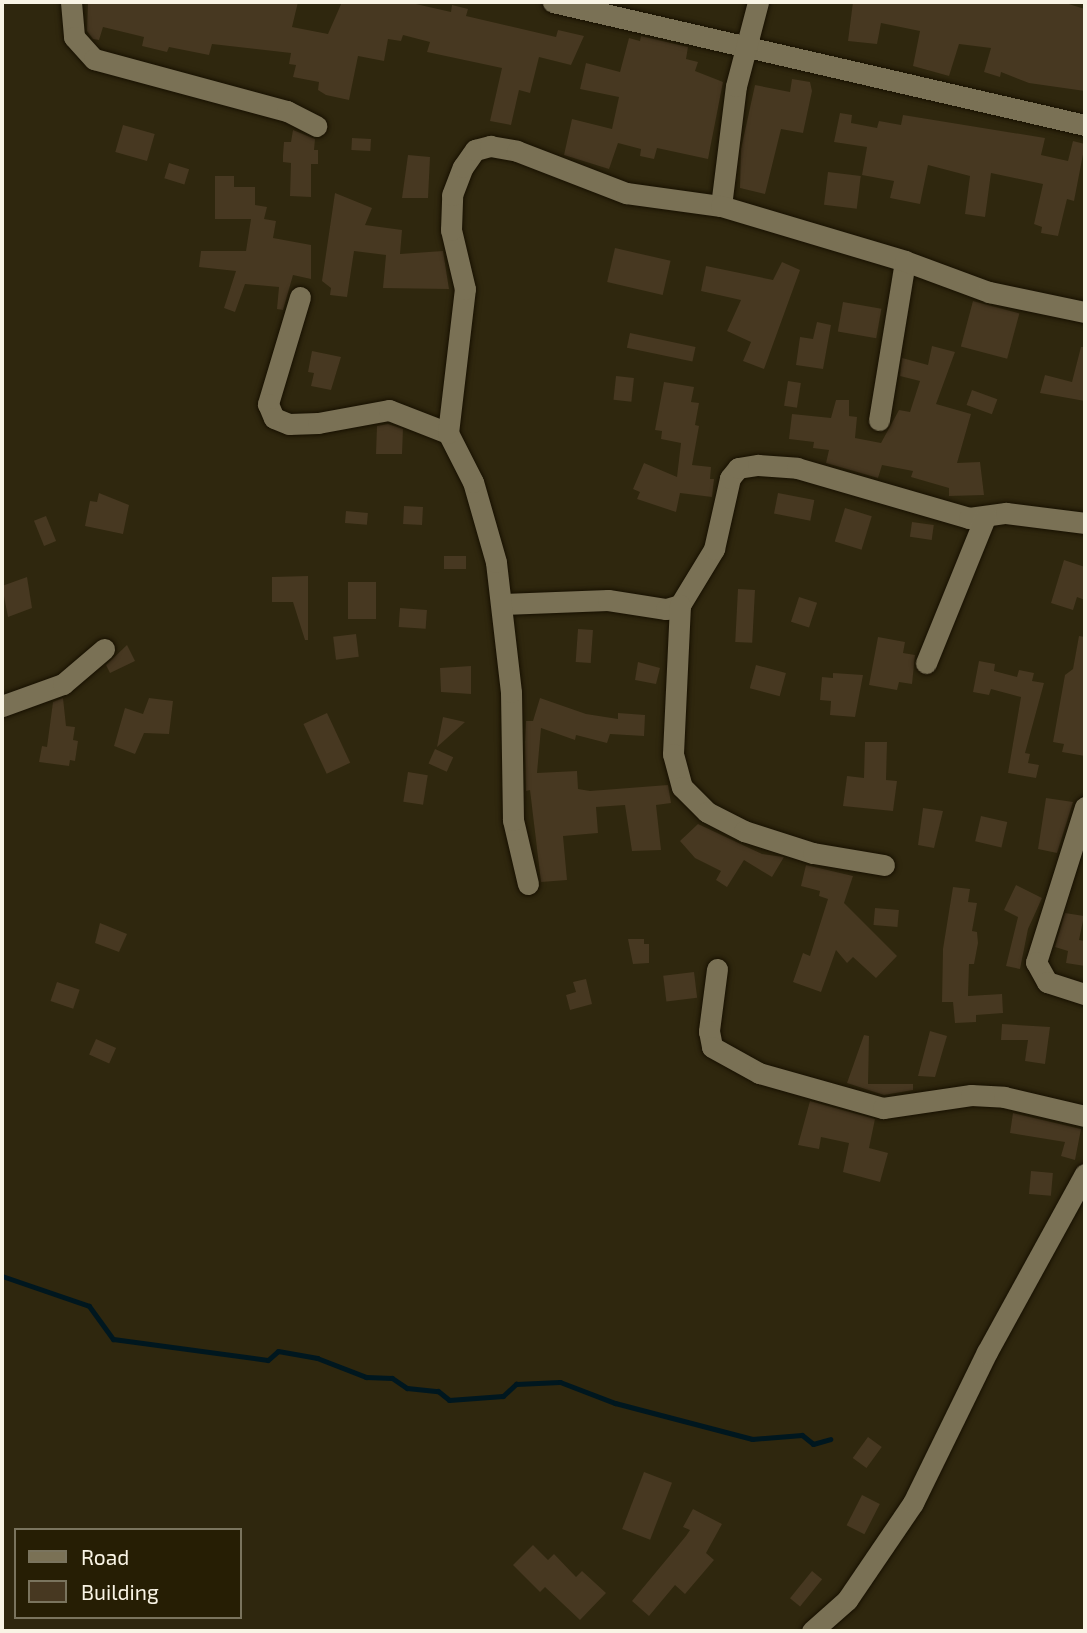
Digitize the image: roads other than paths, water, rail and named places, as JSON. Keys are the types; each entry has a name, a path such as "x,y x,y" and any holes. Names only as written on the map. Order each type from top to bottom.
{"street":[{"path":"71,2 74,37 94,59 287,111 316,126"},
{"path":"553,2 1085,125"},
{"path":"721,206 744,47 758,2"},
{"path":"528,884 513,820 513,725 503,604 496,562 473,482 448,433 465,302 451,230 452,195 463,167 475,150 490,146 517,151 626,193 721,206 905,261 989,292 1085,312"},
{"path":"879,420 905,261"},
{"path":"300,297 268,404 274,418 289,424 318,423 389,410 448,433"},
{"path":"884,865 813,853 744,831 707,812 682,787 673,754 680,604 714,549 724,490 738,468 797,468 943,513 985,518 1006,513 1085,523"},
{"path":"926,663 985,518"},
{"path":"503,604 608,600 666,609 680,604"},
{"path":"2,706 63,684 104,649"},
{"path":"1085,807 1036,962 1047,982 1085,995"},
{"path":"717,969 709,1031 712,1047 760,1073 883,1108 971,1095 1004,1097 1085,1116"},
{"path":"812,1631 846,1600 913,1503 987,1352 1085,1174"}],"waterway":[{"path":"2,1276 89,1306 113,1339 268,1360 278,1351 317,1358 366,1377 392,1378 407,1388 438,1391 449,1400 503,1396 516,1384 560,1382 615,1403 752,1439 802,1435 813,1444 830,1439"}]}
